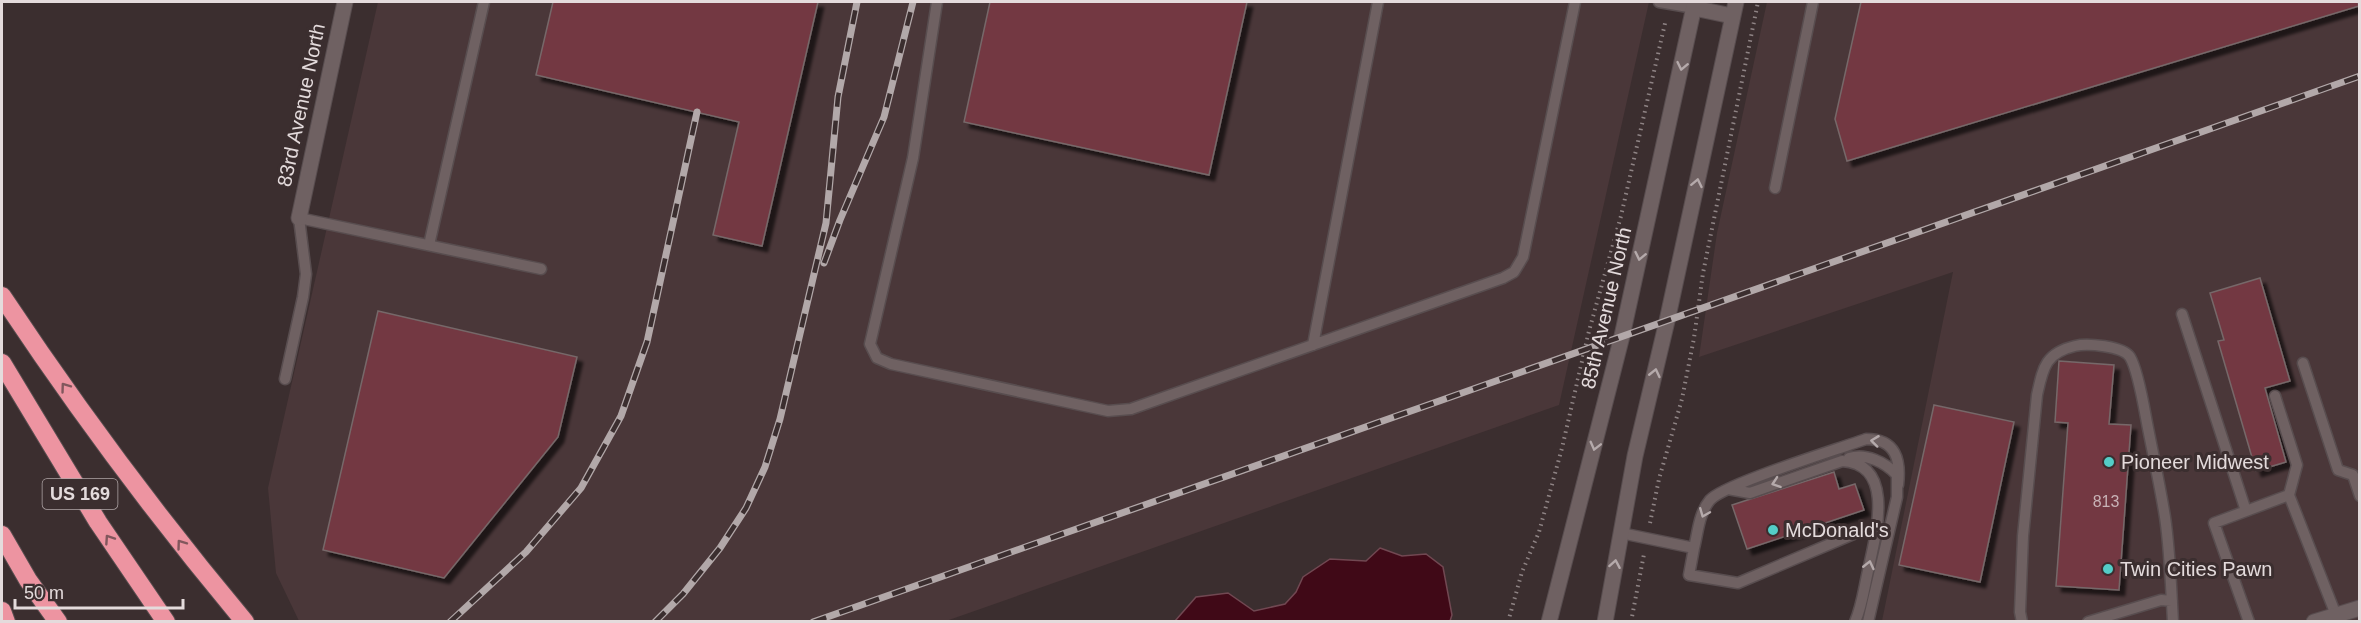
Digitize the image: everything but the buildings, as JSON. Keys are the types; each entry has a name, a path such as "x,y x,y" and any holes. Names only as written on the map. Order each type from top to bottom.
{"highway":[{"path":"2,296 33,343 190,556 245,621"},
{"name":"US 169","path":"2,363 98,522 166,621"},
{"path":"2,535 28,580 58,621"},
{"path":"2,611 6,621"}],"main road":[{"name":"83rd Avenue North","path":"298,218 345,2"},
{"path":"1605,621 1620,533 1734,9 1695,5"},
{"name":"85th Avenue North","path":"1548,621 1622,336 1695,5"},
{"path":"2314,621 2360,608"}],"lane":[{"path":"429,245 484,2"},
{"path":"937,2 913,158 870,344 877,358 891,364 1108,411 1131,410 1503,278 1514,272 1523,257 1575,2"},
{"path":"1313,345 1378,2"},
{"path":"1775,188 1814,2"},
{"path":"1664,3 1695,5"},
{"path":"285,379 306,274 298,218 541,269"},
{"path":"2182,314 2247,511"},
{"path":"2022,621 2020,612 2023,536 2037,395 2041,377 2050,357 2059,350 2079,345 2119,348 2130,356 2134,365 2165,518 2173,621"},
{"path":"2303,363 2338,470 2353,475 2360,496"},
{"path":"2275,396 2297,465 2289,495 2336,615"},
{"path":"1856,533 1738,583 1689,575 1702,514 1710,498 1728,489 1866,439 1877,439 1888,443 1900,469 1868,621"},
{"path":"1728,489 1750,493 1854,457 1878,461 1888,466 1897,475 1898,485"},
{"path":"1842,460 1853,461 1871,477 1879,504 1875,537 1855,621"},
{"path":"2248,621 2214,523 2289,495"},
{"path":"1620,533 1694,548"},
{"path":"2088,621 2161,600 2172,602"}],"path":[{"path":"1631,621 1659,479 1682,399 1694,338 1703,273 1758,2"},
{"path":"1508,621 1522,572 1539,532 1562,448 1589,331 1621,216 1664,3"}],"shaded area":[{"path":"378,2 1649,2 1559,405 946,621 299,621 276,573 268,488"},
{"path":"1767,2 2359,2 2359,621 1882,621 1953,272 1699,357 1717,233"},
{"path":"1380,548 1402,556 1426,554 1443,567 1452,615 1450,621 1175,621 1196,597 1228,593 1254,611 1285,604 1296,592 1303,577 1330,559 1366,561"}],"railway":[{"path":"655,622 683,594 720,548 746,508 765,467 780,419 826,223 838,97 857,2"},
{"path":"824,263 884,117 913,2"},
{"path":"813,622 2360,76"},
{"path":"450,622 526,552 581,488 621,416 647,342 697,112"}],"place":[{"name":"Pioneer Midwest","path":"2109,462"},
{"name":"McDonald's","path":"1773,530"},
{"name":"Twin Cities Pawn","path":"2108,569"}]}
